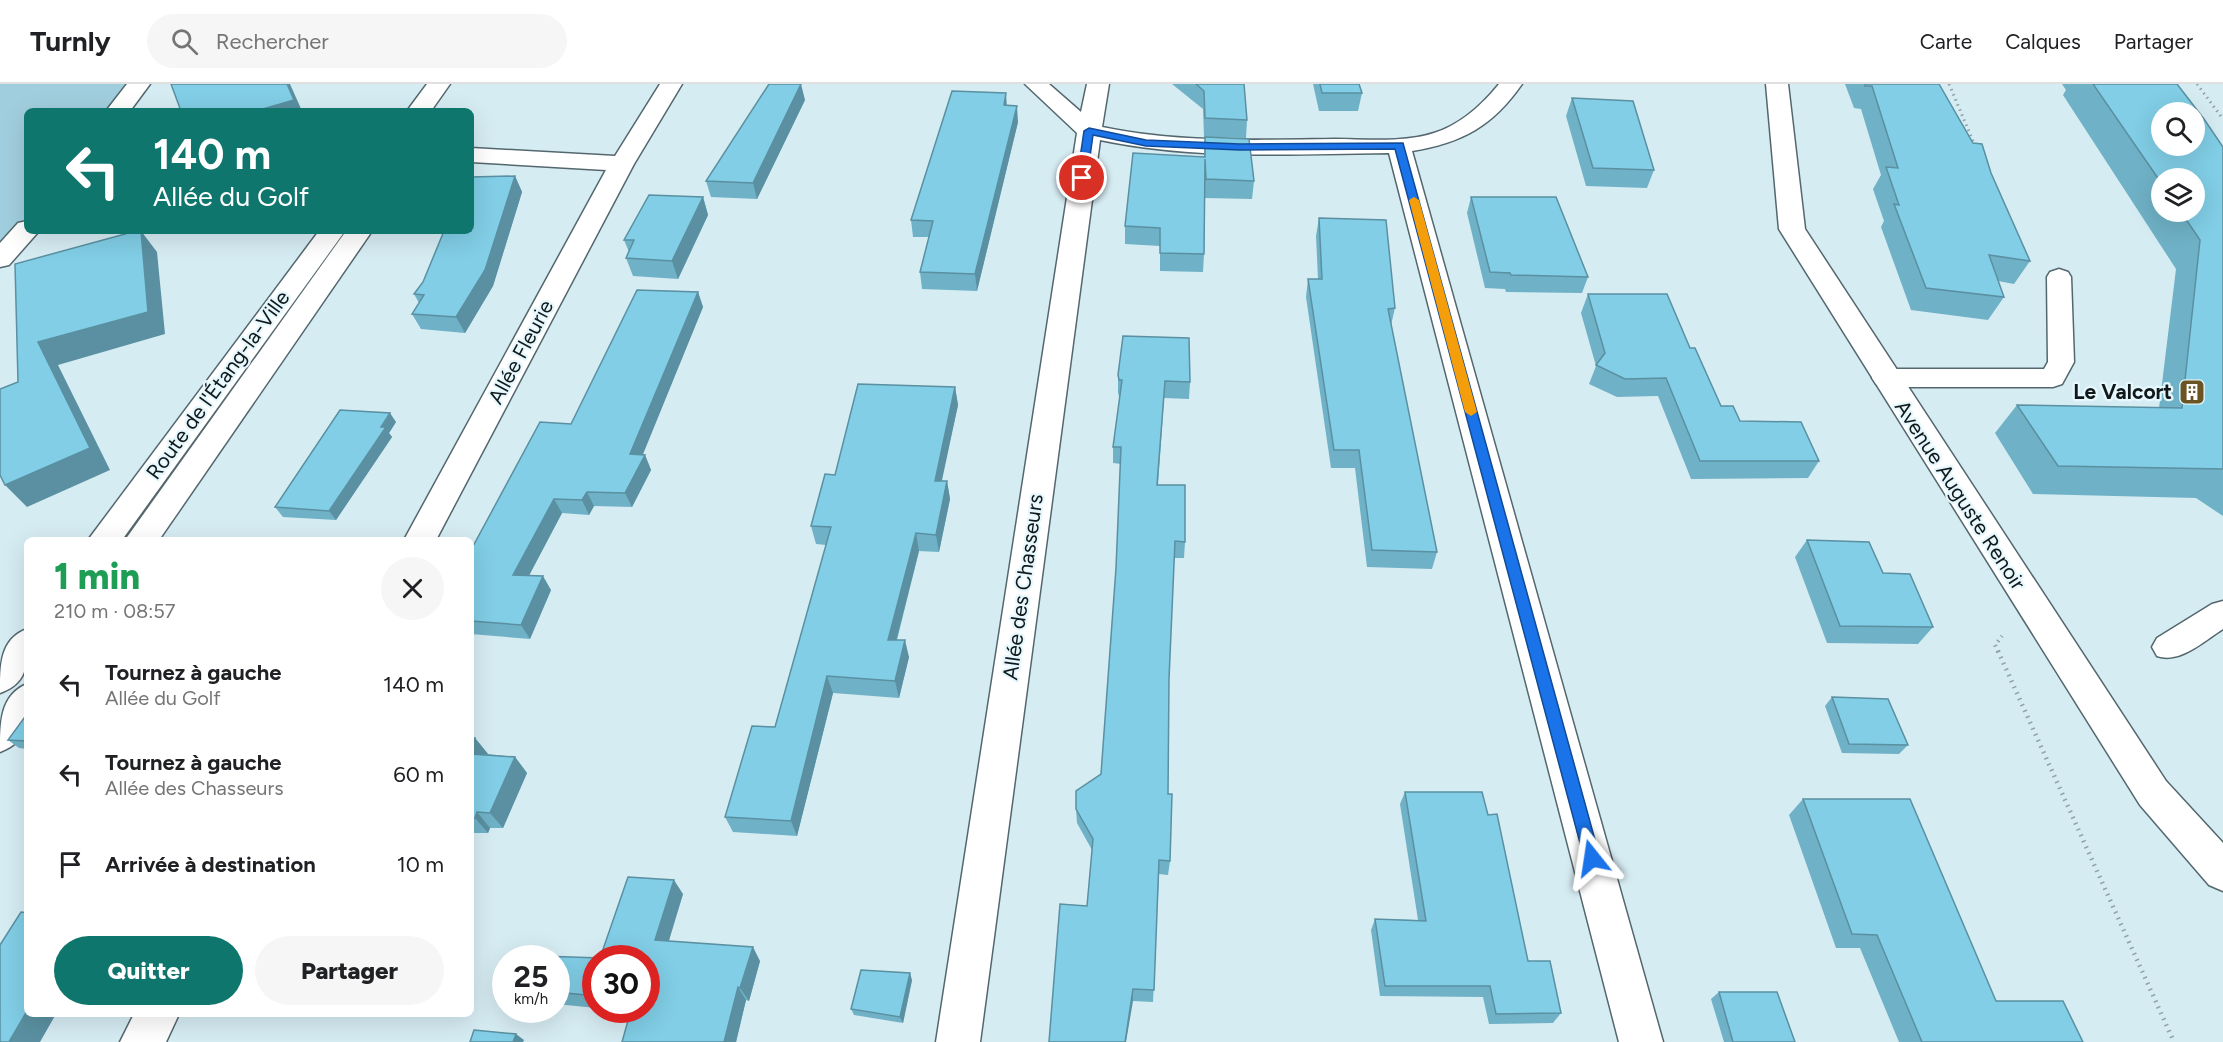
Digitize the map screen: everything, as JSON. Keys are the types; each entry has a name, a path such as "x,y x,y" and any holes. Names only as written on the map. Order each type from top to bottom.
{"street":[{"path":"120,108 139,84"},
{"path":"421,108 440,84"},
{"path":"445,108 463,84"},
{"name":"Allée Fleurie","path":"422,537 622,164 671,84"},
{"path":"1036,84 1089,131 1146,143 1240,147 1399,146 1441,139 1473,122 1497,102 1511,84"},
{"name":"Allée des Chasseurs","path":"958,1042 1089,131 1098,84"},
{"name":"Avenue Auguste Renoir","path":"1777,84 1791,229 2153,793 2223,872"},
{"path":"1399,146 1641,1042"},
{"path":"474,155 622,164"},
{"path":"0,259 24,232"},
{"name":"Route de l'Étang-la-Ville","path":"106,537 330,234"},
{"name":"Route de l'Étang-la-Ville","path":"143,537 357,234"},
{"path":"0,678 24,647"},
{"path":"0,736 24,703"},
{"path":"142,1042 156,1017"}],"lane":[{"path":"1885,378 2053,378 2061,362 2059,278"},
{"path":"2168,647 2220,619"}],"path":[{"path":"1949,84 1977,149"},
{"path":"2197,84 2223,119"},
{"path":"2029,602 1995,645 2174,1042"}],"shaded area":[{"path":"0,84 132,84 114,108 24,108 24,223 0,251"}],"building":[{"path":"171,84 287,84 294,100 266,108 180,108"},
{"path":"769,84 801,84 753,183 706,181"},
{"path":"1196,84 1244,84 1247,120 1205,118 1204,91"},
{"path":"1320,84 1359,84 1362,93 1322,93"},
{"path":"1865,84 1939,84 1973,143 1982,144 1991,173 2030,261 1989,255 2004,297 1926,288 1894,204 1899,205 1886,167 1898,168 1872,86 1865,86"},
{"path":"2093,84 2177,84 2191,102 2151,102 2151,156 2205,156 2205,120 2223,147 2223,469 2058,466 2017,405 2182,408 2200,240 2188,222 2205,222 2205,168 2151,168"},
{"path":"952,91 1006,93 1004,105 1017,106 975,274 920,272 933,221 911,220"},
{"path":"1572,98 1633,101 1654,170 1593,168"},
{"path":"1205,137 1249,139 1254,181 1206,179 1205,159 1204,254 1160,253 1160,228 1125,226 1133,153 1205,157"},
{"path":"515,176 485,270 456,317 412,314 424,295 414,294 423,282 443,234 474,234 474,177"},
{"path":"649,195 703,197 672,261 626,258 634,240 624,240"},
{"path":"1471,197 1556,197 1588,277 1511,275 1510,273 1490,272"},
{"path":"1319,218 1386,220 1395,308 1388,309 1437,552 1372,550 1359,450 1334,450 1308,279 1322,279"},
{"path":"125,234 141,234 148,312 38,342 90,448 5,485 0,475 0,389 18,382 15,264"},
{"path":"637,290 698,292 630,454 645,455 625,493 587,492 582,500 554,499 513,575 543,576 521,625 474,621 474,544 540,422 571,424"},
{"path":"1588,294 1667,294 1690,348 1695,348 1721,406 1733,406 1740,421 1801,422 1819,461 1700,461 1666,378 1625,379 1596,365 1605,353"},
{"path":"1123,336 1189,338 1190,382 1165,381 1157,485 1185,485 1185,542 1175,541 1169,679 1168,794 1172,794 1170,861 1159,860 1154,990 1133,989 1125,1042 1049,1042 1060,904 1087,906 1093,839 1076,809 1076,791 1101,774 1116,568 1121,447 1113,447 1122,380 1119,380 1118,375"},
{"path":"858,384 955,387 935,481 947,481 936,535 916,533 888,640 905,640 895,681 827,676 791,821 725,817 752,726 775,727 831,527 811,526 825,474 835,475"},
{"path":"340,410 390,413 381,427 386,427 329,511 275,507"},
{"path":"1807,540 1869,542 1883,573 1910,574 1933,627 1840,626"},
{"path":"1832,697 1888,699 1908,745 1849,744"},
{"path":"24,718 24,741 8,740"},
{"path":"474,754 515,757 490,813 477,812 475,818"},
{"path":"1405,792 1482,792 1488,815 1497,814 1528,961 1550,961 1561,1013 1496,1014 1490,986 1385,986 1375,919 1426,921"},
{"path":"1803,799 1910,799 1996,1001 2063,1001 2083,1042 1922,1042 1877,935 1852,934"},
{"path":"628,877 674,880 655,940 753,947 740,988 738,987 724,1042 622,1042 627,1023 660,1023 660,945 604,945"},
{"path":"21,912 24,912 24,1016 9,1042 0,1042 0,945"},
{"path":"570,957 582,957 582,995 570,993"},
{"path":"861,970 910,973 900,1017 851,1009"},
{"path":"1719,992 1777,992 1795,1042 1733,1042"},
{"path":"474,1030 516,1034 513,1042 470,1042"}],"slow traffic":[{"path":"1414,200 1471,412"}],"place":[{"name":"Le Valcort","path":"2192,392"}],"route":[{"path":"1082,178 1089,131 1146,143 1240,147 1399,146 1592,858"}]}
